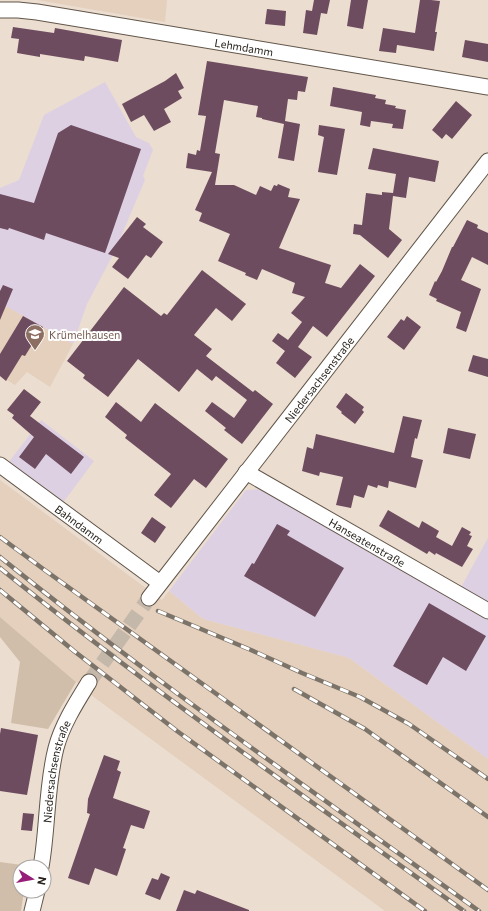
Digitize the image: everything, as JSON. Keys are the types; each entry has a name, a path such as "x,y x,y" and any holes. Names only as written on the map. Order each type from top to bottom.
{"street":[{"name":"Lehmdamm","path":"0,10 37,12 488,87"},
{"name":"Niedersachsenstraße","path":"149,598 488,161"},
{"name":"Bahndamm","path":"0,464 160,583"},
{"name":"Hanseatenstraße","path":"246,472 488,611"},
{"name":"Niedersachsenstraße","path":"42,859 51,772 57,746 77,700 89,682"},
{"path":"32,911 35,899"}],"shaded area":[{"path":"37,0 167,0 165,22"},
{"path":"105,82 136,137 149,143 153,150 143,176 145,180 114,253 87,304 73,344 0,303 0,188 19,180 44,115"},
{"name":"Krümelhausen","path":"0,303 73,344 50,387 27,372 15,385 0,376"},
{"path":"41,420 94,461 62,504 8,463"},
{"path":"0,480 162,600 169,591 203,619 349,658 488,759 488,911 385,911 95,698 0,617"},
{"path":"266,489 488,620 488,759 349,658 203,619 169,591 246,490"},
{"path":"488,538 488,605 460,589"},
{"path":"0,617 76,682 48,729 11,723 20,662 0,637"},
{"path":"0,862 12,864 12,899 23,899 21,911 0,911"}],"building":[{"path":"314,0 330,0 327,14 321,13 317,35 303,33 306,10 312,11"},
{"path":"351,0 368,0 363,29 347,26"},
{"path":"420,0 440,1 435,32 437,32 434,51 397,45 396,53 379,51 383,28 415,33"},
{"path":"267,9 286,11 285,26 265,24"},
{"path":"13,27 54,33 55,28 122,40 118,62 85,56 84,61 40,54 40,57 17,53 19,39 11,38"},
{"path":"465,40 488,44 488,62 462,57"},
{"path":"207,61 308,77 305,92 298,91 297,100 288,99 285,121 300,124 294,161 278,158 284,124 256,117 258,106 224,100 215,153 220,154 215,185 234,185 256,195 260,186 271,191 274,185 277,186 278,184 290,189 288,197 300,199 279,248 331,265 325,283 341,288 360,264 375,276 327,337 313,326 298,347 312,357 295,378 276,363 285,351 272,341 278,333 288,340 302,322 291,313 305,297 292,293 295,283 262,269 257,280 245,275 246,273 218,261 230,234 199,221 202,213 195,210 212,172 186,168 188,153 196,155 197,150 200,151 206,116 198,115"},
{"path":"176,73 184,88 178,91 182,98 164,109 171,122 154,131 144,115 131,122 122,104 165,81"},
{"path":"333,87 376,95 375,98 386,100 385,104 406,110 403,129 392,128 393,124 371,121 370,127 360,125 362,112 330,106"},
{"path":"456,101 472,115 452,139 446,134 442,139 432,130"},
{"path":"71,125 141,149 105,253 46,233 44,240 9,228 8,230 0,228 0,194 34,203 58,133"},
{"path":"319,125 345,129 337,175 318,172 324,137 318,135"},
{"path":"373,148 439,161 435,182 409,177 406,198 393,196 389,229 402,240 388,258 360,235 353,234 354,224 362,225 366,193 382,195 382,192 393,193 396,174 368,169"},
{"path":"137,217 146,224 143,227 163,242 151,258 146,255 128,279 112,267 119,258 108,254"},
{"path":"467,220 478,225 477,228 488,233 488,265 472,257 461,280 481,289 466,332 456,328 461,312 436,301 437,299 429,295"},
{"path":"202,270 246,304 232,321 216,308 194,335 212,349 206,356 253,392 255,390 273,404 242,444 224,430 226,428 205,411 212,402 234,418 247,400 216,376 212,381 197,369 179,392 138,359 108,397 83,378 85,375 67,361 124,287 161,316 164,313 167,315"},
{"path":"3,285 13,289 0,320 0,291"},
{"path":"23,316 43,327 25,356 22,355 6,381 0,376 0,354"},
{"path":"407,316 421,327 404,350 387,337 401,319 404,321"},
{"path":"473,355 488,359 488,377 468,371"},
{"path":"24,389 41,402 30,416 84,457 71,474 46,454 35,469 19,457 34,437 12,418 14,415 7,410"},
{"path":"346,393 364,407 362,410 364,412 355,424 336,407"},
{"path":"116,402 141,422 155,403 228,459 206,488 194,479 171,508 154,495 171,474 125,438 127,435 105,417"},
{"path":"403,416 422,420 417,439 415,438 411,457 423,460 416,488 389,481 388,488 378,485 377,488 368,485 364,498 354,495 351,508 336,505 343,477 320,472 319,476 302,471 307,447 313,449 316,434 394,453"},
{"path":"448,428 476,434 470,459 443,453"},
{"path":"388,510 419,528 422,521 439,531 436,537 452,546 462,527 471,532 469,535 472,536 467,546 473,549 462,567 436,553 435,555 429,551 427,554 379,526"},
{"path":"152,517 166,527 155,543 141,533"},
{"path":"277,524 290,531 287,535 344,568 315,617 244,576 252,563 254,564"},
{"path":"429,603 486,636 466,671 443,657 427,685 393,666"},
{"path":"1,728 38,735 27,795 0,791"},
{"path":"104,755 120,761 117,770 121,772 113,798 150,811 144,829 131,825 123,848 126,849 117,876 95,868 89,885 68,878 90,814 87,813 88,799"},
{"path":"23,813 34,814 32,831 21,830"},
{"path":"161,873 170,877 160,900 145,894 152,878 158,880"},
{"path":"184,890 195,894 197,890 249,911 176,911"}],"tunnel":[{"path":"89,682 149,598"}],"railway":[{"path":"0,537 488,890"},
{"path":"0,557 177,693 479,911"},
{"path":"0,568 172,700 464,911"},
{"path":"0,590 74,651 177,731 425,911"},
{"path":"158,611 360,697 409,724 488,779"},
{"path":"294,689 365,729 488,817"}],"place":[{"name":"Krümelhausen","path":"35,351"}]}
